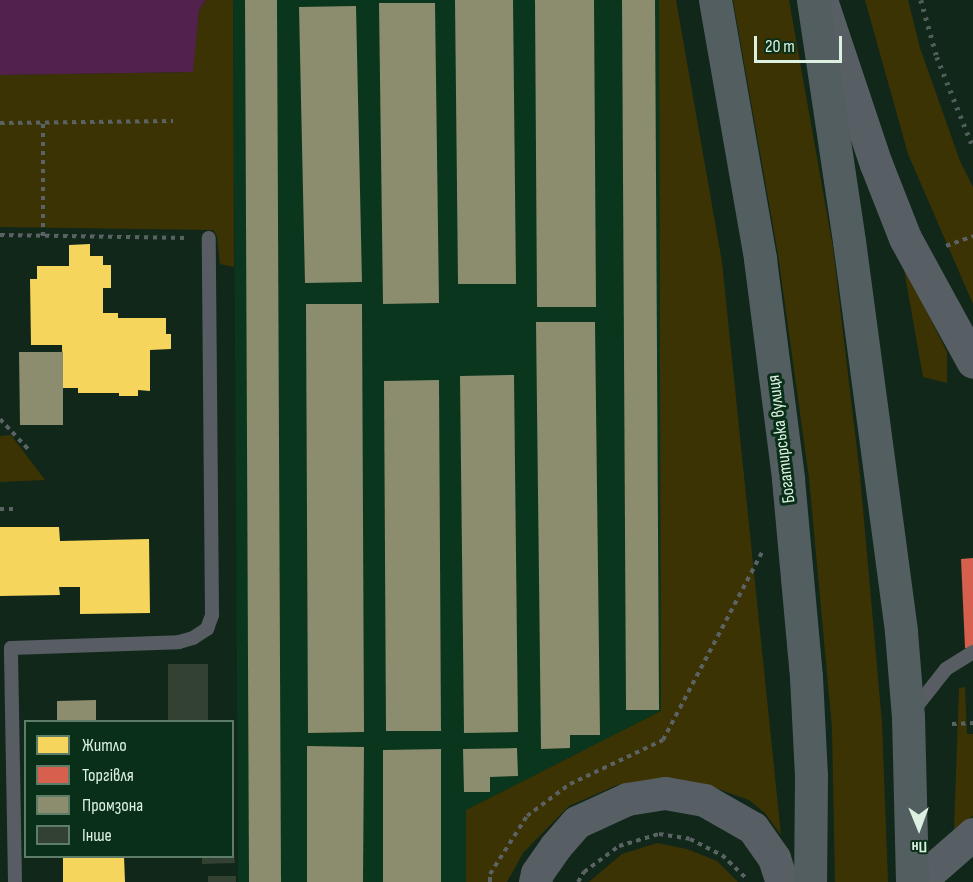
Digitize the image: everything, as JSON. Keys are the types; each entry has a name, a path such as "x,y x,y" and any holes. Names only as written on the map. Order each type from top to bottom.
{"main road":[{"name":"Богатирська вулиця","path":"715,0 760,259 788,479 806,677 810,776 810,882"},
{"path":"813,0 881,470 901,632 908,717 912,882"},
{"path":"821,0 876,164 905,238 973,362"},
{"path":"535,882 537,873 555,847 577,822 627,798 665,793 704,800 753,828 774,858 782,882"},
{"path":"918,882 973,834"}],"lane":[{"path":"15,882 11,648 179,642 193,638 207,629 212,615 209,238"},
{"path":"908,717 946,669 973,652"}],"path":[{"path":"0,123 172,121"},
{"path":"43,122 43,236"},
{"path":"0,235 209,238"},
{"path":"938,249 973,236"},
{"path":"0,419 28,449"},
{"path":"0,509 15,509"},
{"path":"490,882 490,874 527,816 570,784 663,740 763,550"},
{"path":"952,724 973,723"},
{"path":"578,882 584,872 619,846 659,834 690,839 722,855 750,882"}],"shaded area":[{"path":"0,0 206,0 199,10 193,72 0,75"},
{"path":"206,0 233,0 234,267 220,264 217,236 213,230 0,227 0,75 192,72 199,10"},
{"path":"233,0 659,0 661,711 466,810 466,882 238,882"},
{"path":"659,0 676,0 722,262 781,835 765,813 749,800 701,783 651,780 617,785 569,806 523,853 507,882 466,882 466,810 661,711"},
{"path":"733,0 789,0 833,248 860,475 882,723 888,882 835,882 832,728 809,478 778,254"},
{"path":"865,0 908,0 920,48 960,161 973,187 973,304 908,154"},
{"path":"903,264 947,352 947,383 923,377"},
{"path":"11,435 45,480 0,482 0,436"},
{"path":"965,687 967,734 973,734 973,816 954,829 959,688"},
{"path":"657,843 687,849 717,861 738,882 589,882 622,854"}],"building: Житло":[{"path":"90,244 90,256 103,256 103,265 111,265 111,288 103,288 103,313 118,313 118,318 166,318 166,334 171,334 171,349 150,350 150,391 138,390 138,396 119,396 119,393 78,393 78,388 63,388 62,345 31,345 30,279 37,279 37,266 69,266 69,245"},
{"path":"0,527 59,527 60,541 149,539 150,613 80,614 80,587 59,587 60,595 0,596"},
{"path":"63,858 124,858 125,882 63,882"}],"building: Торгівля":[{"path":"973,558 973,648 965,648 961,559"}],"building: Промзона":[{"path":"245,0 277,0 281,882 249,882"},
{"path":"455,0 513,0 516,284 458,284"},
{"path":"535,0 594,0 596,307 537,307"},
{"path":"622,0 655,0 659,710 626,710"},
{"path":"379,3 435,3 439,303 383,304"},
{"path":"356,6 362,282 305,283 299,7"},
{"path":"306,304 362,304 364,732 308,733"},
{"path":"536,322 595,322 600,735 570,735 570,748 541,749"},
{"path":"19,352 63,352 63,425 20,425"},
{"path":"514,375 518,732 464,733 460,376"},
{"path":"439,380 441,731 386,731 384,381"},
{"path":"96,700 96,720 57,720 57,701"},
{"path":"307,746 364,747 363,882 307,882"},
{"path":"517,748 518,776 490,777 490,792 464,792 463,749"},
{"path":"441,749 441,882 383,882 383,750"}],"building: Інше":[{"path":"168,664 208,664 208,720 168,720"},
{"path":"234,852 235,863 202,864 202,858 234,858"},
{"path":"208,876 236,876 236,882 208,882"}],"railway":[{"path":"921,0 937,57 973,147"}]}
